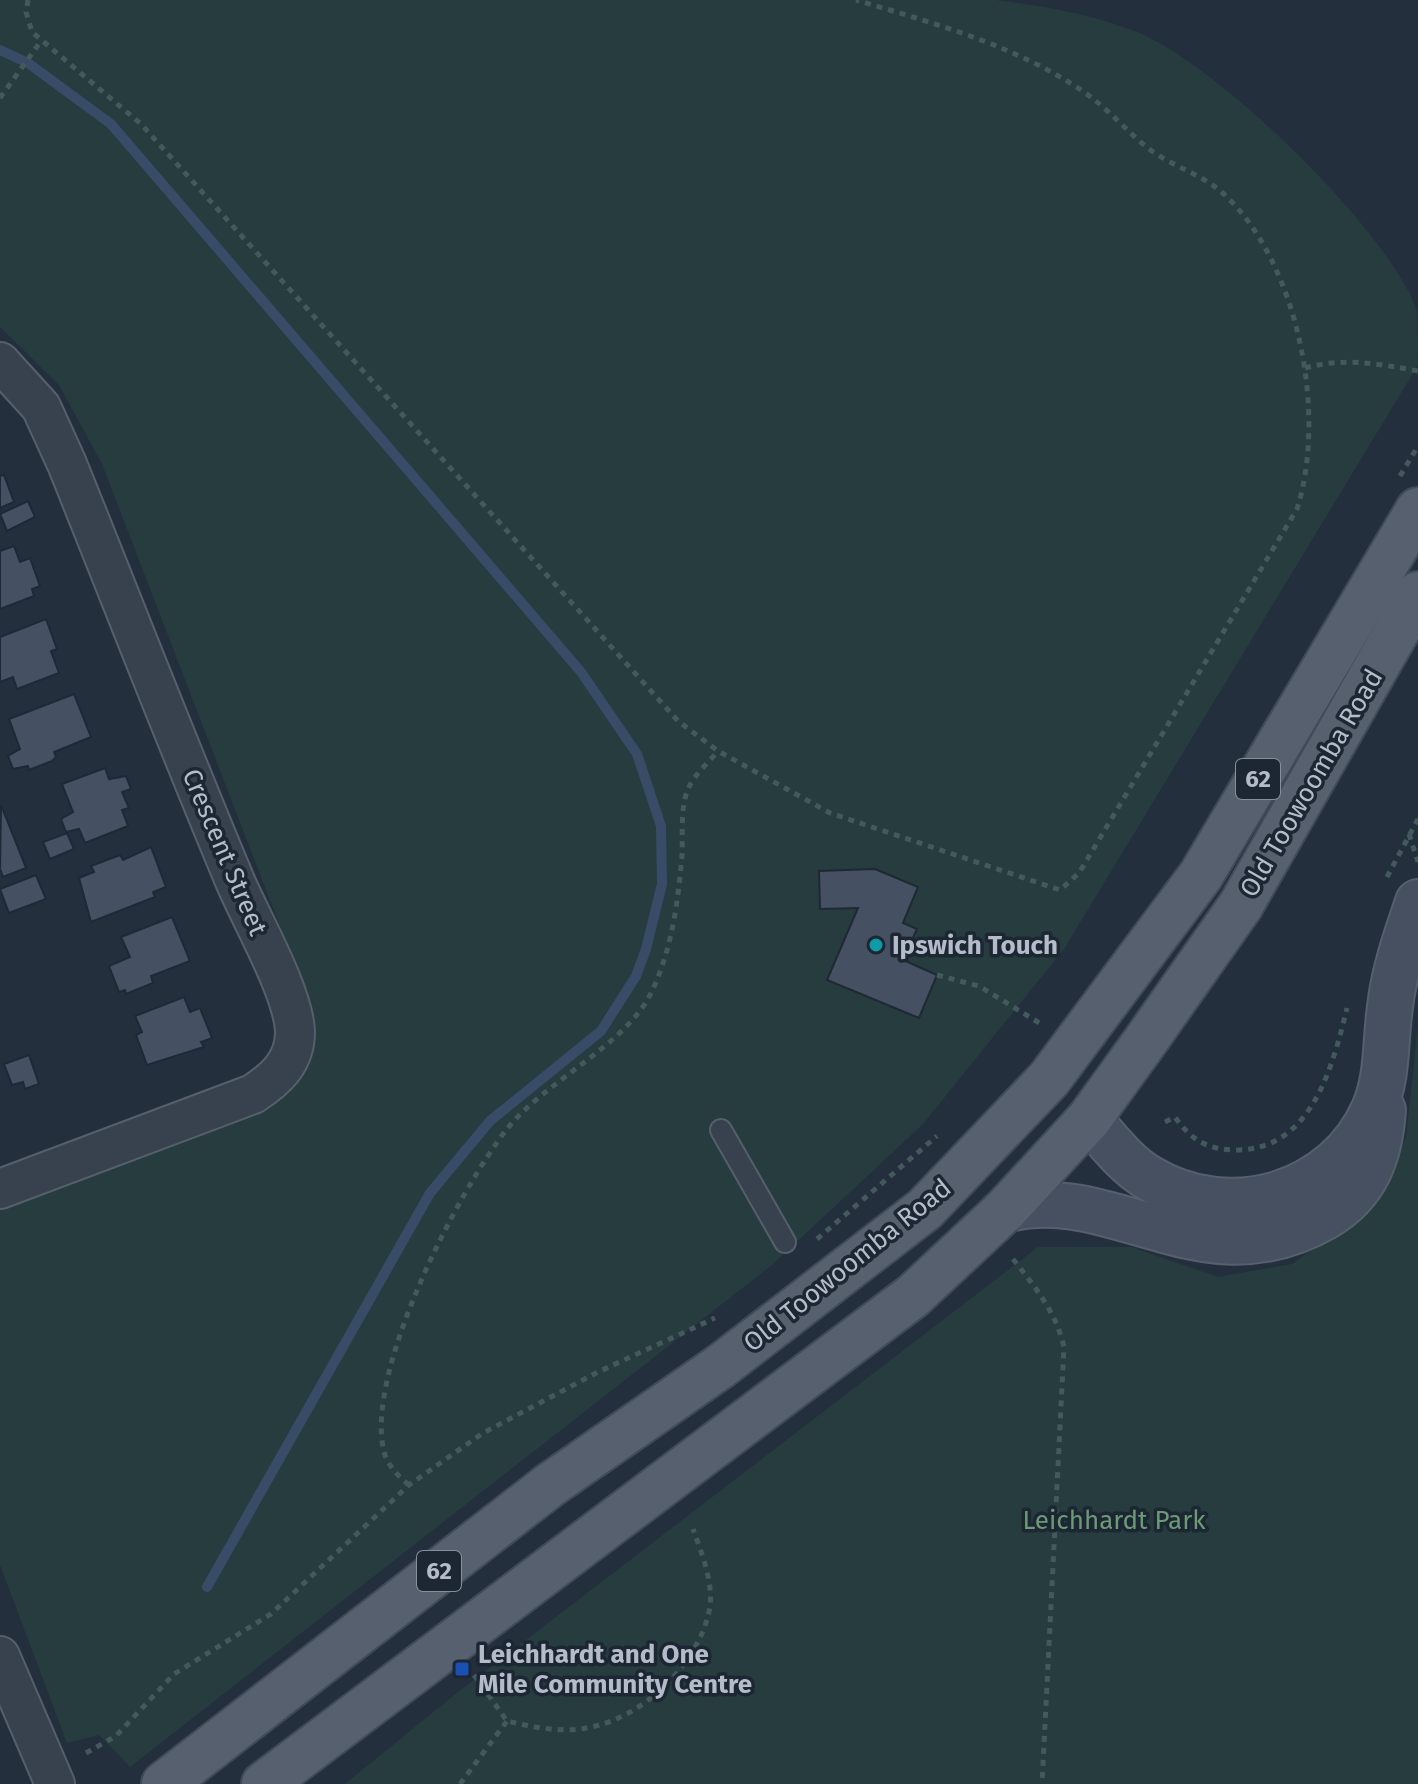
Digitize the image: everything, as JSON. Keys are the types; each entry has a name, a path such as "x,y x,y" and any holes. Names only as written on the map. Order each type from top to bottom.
{"main road":[{"name":"Old Toowoomba Road","path":"164,1784 550,1485 721,1366 925,1209 1049,1079 1201,875 1418,510"},
{"name":"Old Toowoomba Road","path":"264,1784 913,1296 1005,1210 1089,1119 1241,905 1418,594"},
{"path":"1005,1210 1031,1204 1061,1205 1170,1234 1221,1241 1261,1240 1296,1231 1342,1206 1367,1177 1380,1139 1401,892"},
{"path":"1049,1079 1132,1166 1162,1185 1208,1200 1263,1199 1309,1182 1346,1152 1374,1109 1385,1064"}],"street":[{"name":"Crescent Street","path":"0,362 41,407 67,464 235,880 291,1008 295,1032 291,1055 282,1071 253,1094 0,1189"},
{"path":"0,1656 55,1784"}],"lane":[{"path":"721,1130 785,1242"}],"path":[{"path":"28,0 28,22 41,41 141,124 671,713 718,751 830,813 896,838 950,851 1060,890 1068,885 1290,524 1304,487 1307,456 1304,368 1297,327 1281,283 1254,232 1223,193 1149,149 1119,118 1046,68 926,21 856,0"},
{"path":"0,98 41,41"},
{"path":"1304,368 1331,361 1418,371"},
{"path":"409,1485 396,1474 383,1451 383,1421 390,1363 411,1304 465,1195 508,1128 533,1102 619,1033 651,995 672,931 688,790 718,751"},
{"path":"1401,892 1409,834 1418,819"},
{"path":"1409,834 1418,862"},
{"path":"937,975 979,986 1041,1024"},
{"path":"1165,1122 1175,1117 1209,1149 1261,1148 1291,1133 1304,1119 1320,1090 1335,1053 1349,997"},
{"path":"1032,1035 1050,1015"},
{"path":"808,1245 947,1127"},
{"path":"1013,1259 1053,1315 1064,1347 1042,1784"},
{"path":"86,1753 116,1736 174,1674 271,1614 409,1485 483,1433 598,1372 726,1313"},
{"path":"474,1675 507,1721 556,1730 588,1728 624,1715 660,1690 700,1639 710,1610 708,1576 693,1529"},
{"path":"460,1784 507,1721"}],"green space":[{"path":"0,0 996,0 1068,12 1137,32 1171,50 1253,113 1296,153 1373,238 1400,277 1417,311 1418,365 1064,949 923,1124 772,1265 130,1767 99,1735 67,1743 0,1565 0,1200 260,1099 303,986 102,464 59,385 0,327"},
{"name":"Leichhardt Park","path":"1418,1026 1418,1784 345,1784 453,1696 1038,1247 1131,1247 1218,1277 1292,1264 1356,1218 1389,1181 1406,1137"}],"building":[{"path":"4,475 14,502 0,511 0,476"},
{"path":"28,501 35,517 7,531 0,514"},
{"path":"14,546 20,562 30,558 40,586 32,589 34,596 0,609 0,551"},
{"path":"46,619 57,649 51,651 59,673 17,689 13,677 0,682 0,637"},
{"path":"74,694 91,737 54,752 56,757 52,761 29,770 28,766 13,769 8,756 20,749 9,719"},
{"path":"105,768 109,779 126,776 131,789 122,792 129,808 122,810 128,826 85,843 79,829 66,832 61,819 73,812 62,784"},
{"path":"1,805 26,868 3,877 0,869"},
{"path":"67,833 74,849 50,859 43,842"},
{"path":"151,847 166,887 153,892 155,897 91,922 79,878 94,872 91,866 120,855 123,860"},
{"name":"Ipswich Touch","path":"875,869 918,887 903,923 917,929 903,960 937,975 919,1018 827,980 858,908 820,909 819,871"},
{"path":"36,875 46,899 9,913 0,889"},
{"path":"172,917 190,961 151,976 153,983 126,994 125,990 119,992 109,966 130,957 121,937"},
{"path":"184,997 190,1012 200,1008 212,1038 201,1042 204,1047 147,1065 136,1035 142,1032 135,1016"},
{"path":"29,1055 39,1084 25,1089 23,1082 12,1085 4,1064"}],"waterway":[{"path":"0,50 28,63 111,124 581,672 637,754 661,826 662,884 636,976 601,1031 490,1121 430,1193 207,1587"}],"place":[{"name":"Ipswich Touch","path":"876,945"},
{"name":"Leichhardt and One Mile Community Centre","path":"462,1669"}]}
